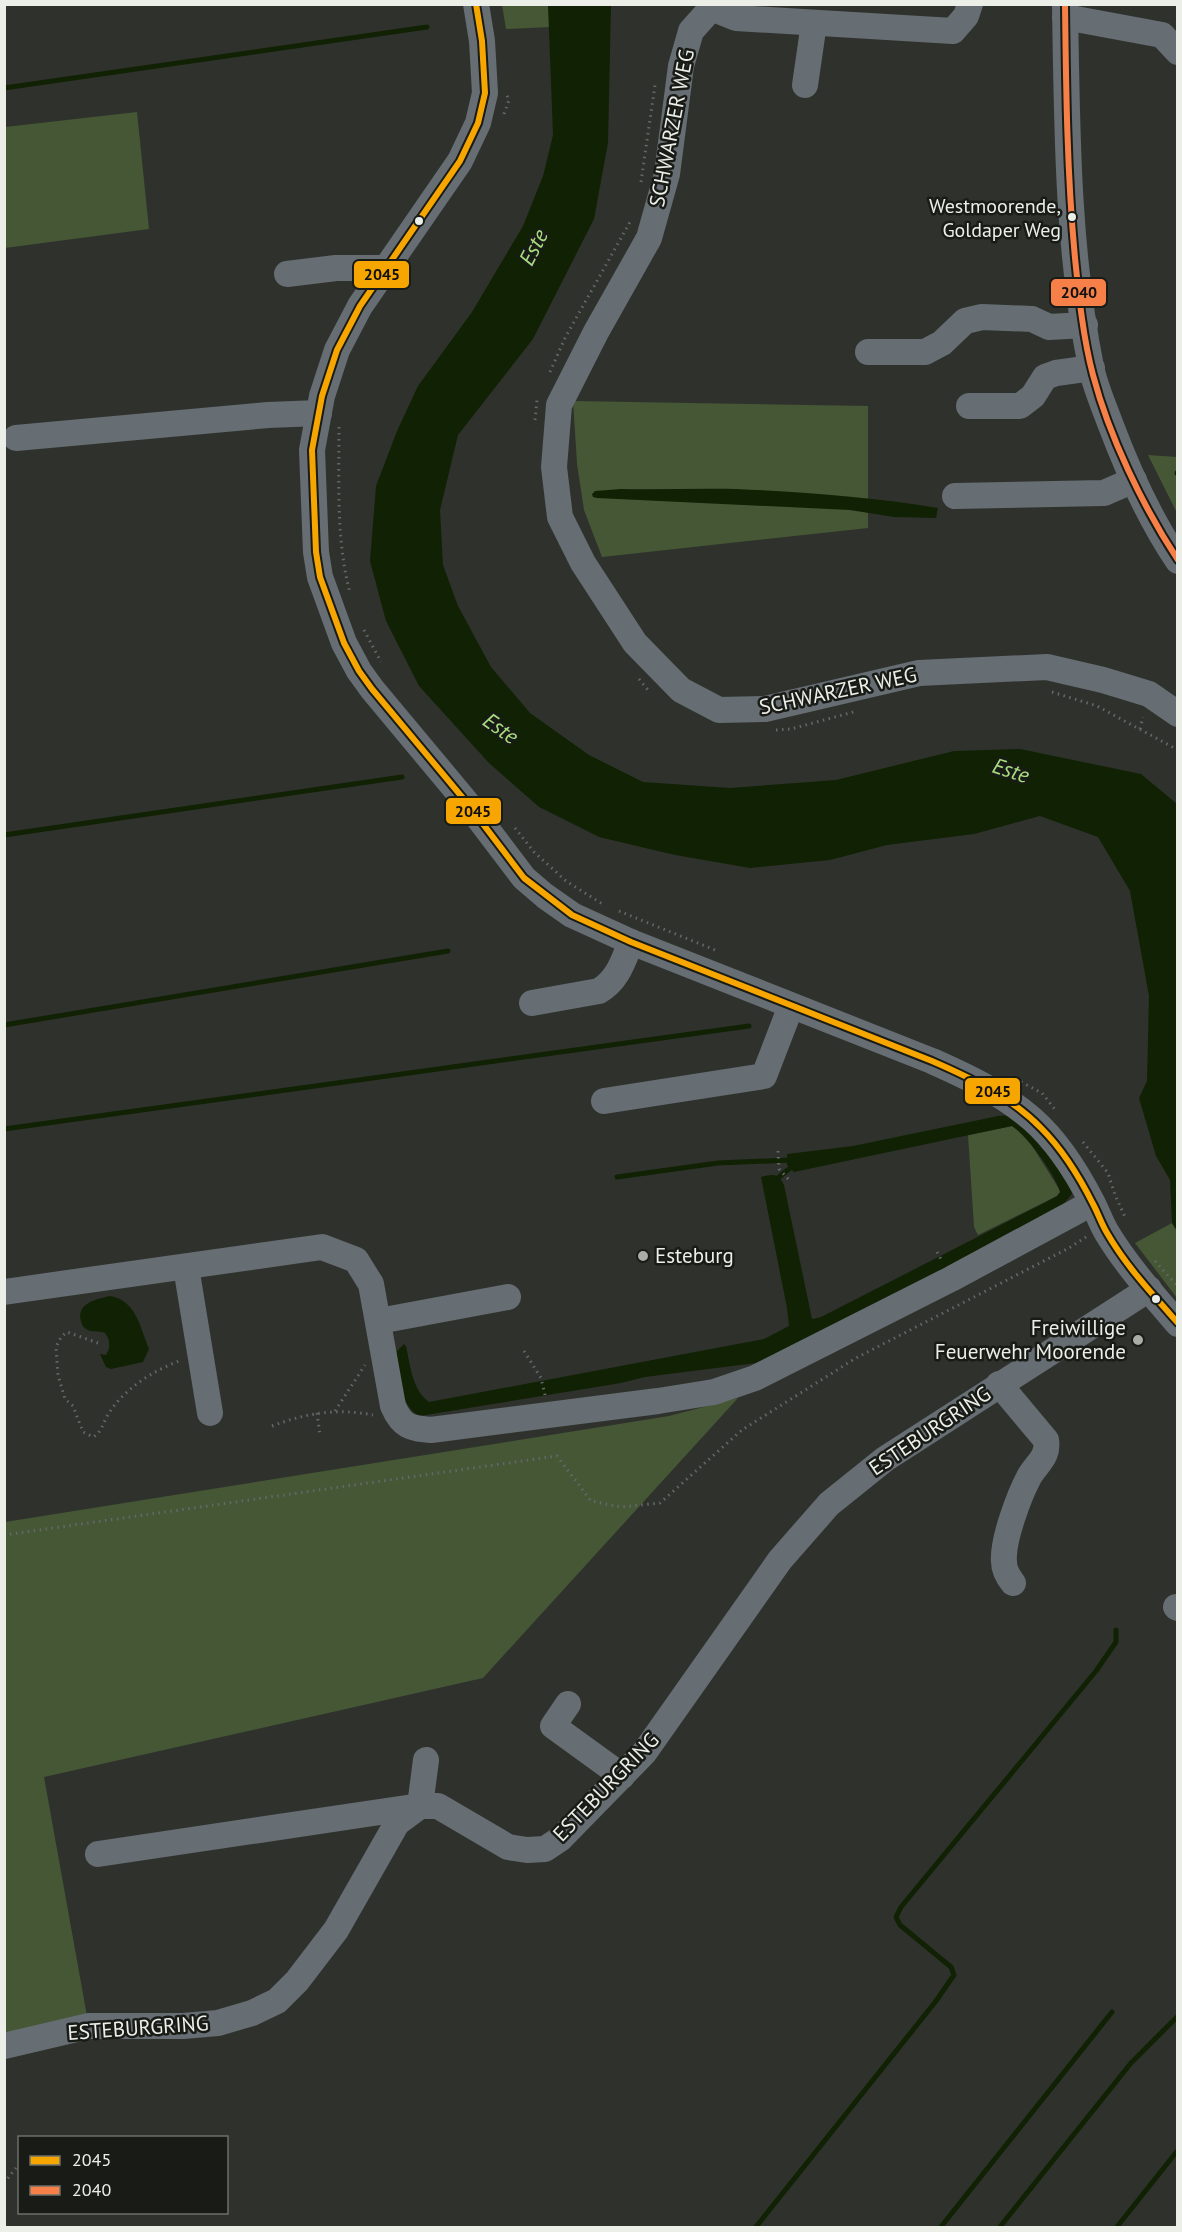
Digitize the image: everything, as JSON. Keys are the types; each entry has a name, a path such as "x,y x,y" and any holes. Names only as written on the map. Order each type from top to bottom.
{"street":[{"path":"476,4 483,41 485,93 478,123 460,161 360,306 338,350 321,396 329,416 312,450 316,552 328,603 344,643 359,670 524,878 545,896 572,915 631,942 933,1061 1004,1097 1050,1137 1081,1181 1106,1231 1122,1255 1178,1324"},
{"path":"713,6 736,18 953,31 966,16 970,4"},
{"name":"SCHWARZER WEG","path":"713,6 691,30 681,66 667,174 649,238 596,332 559,405 554,467 560,517 583,563 628,633 681,690 719,710 765,709 919,673 1047,667 1149,694 1178,714"},
{"path":"1178,52 1162,35 1065,11 1071,203 1078,296 1092,368 1103,406 1134,480 1151,516 1178,561"},
{"path":"806,85 814,22"},
{"path":"287,274 393,259 441,226"},
{"path":"868,352 925,352 942,343 965,321 982,317 1032,319 1049,327 1084,325"},
{"path":"969,406 1020,406 1033,396 1045,377 1056,373 1092,368"},
{"path":"16,438 201,420 329,416"},
{"path":"955,496 1104,493 1134,480"},
{"path":"532,1003 599,991 606,987 613,981 631,942"},
{"path":"604,1101 764,1076 791,1006"},
{"path":"4,1292 322,1247 356,1260 371,1284 393,1406 399,1419 411,1428 431,1430 714,1392 755,1378 951,1279 1092,1203"},
{"path":"186,1267 210,1413"},
{"name":"ESTEBURGRING","path":"4,2046 89,2026 183,2026 219,2023 252,2013 277,2001 297,1982 336,1930 397,1823 420,1806 438,1806 507,1847 526,1850 545,1849 560,1839 644,1753 780,1560 829,1504 885,1459 1149,1289"},
{"path":"379,1321 508,1297"},
{"path":"999,1384 1046,1440 1047,1447 1046,1455 1031,1473 1019,1498 1005,1548 1004,1564 1013,1584"},
{"path":"568,1704 553,1726 622,1776"},
{"path":"98,1854 420,1806 426,1760"}],"path":[{"path":"640,188 657,77"},
{"path":"548,376 565,338 632,220"},
{"path":"534,429 535,405 539,395"},
{"path":"329,416 346,578 351,597"},
{"path":"363,628 381,663"},
{"path":"636,676 652,692"},
{"path":"1043,689 1097,706 1178,750"},
{"path":"770,730 791,729 860,710"},
{"path":"513,825 534,852 566,881 607,906"},
{"path":"618,911 718,952"},
{"path":"1012,1077 1042,1094 1064,1120"},
{"path":"1079,1138 1108,1173 1114,1195 1126,1221"},
{"path":"778,1151 779,1169 791,1182"},
{"path":"98,1343 67,1332 61,1336 56,1347 58,1375 65,1399 73,1407 83,1432 93,1437 99,1433 109,1413 141,1380 170,1364 200,1353"},
{"path":"335,1411 363,1366 384,1350"},
{"path":"524,1351 542,1378 546,1398"},
{"path":"272,1426 300,1415 335,1411 358,1412 399,1419"},
{"path":"317,1413 320,1435"},
{"path":"4,2183 16,2168"}],"shaded area":[{"path":"502,5 548,5 550,27 506,29"},
{"path":"137,112 149,229 5,248 5,127"},
{"path":"573,401 868,406 868,528 602,557 584,510 577,464"},
{"path":"1148,455 1177,457 1177,513"},
{"path":"1012,1126 1024,1133 1061,1192 978,1235 974,1227 968,1135"},
{"path":"1172,1223 1177,1231 1177,1298 1135,1243"},
{"path":"738,1398 483,1678 44,1777 87,2016 5,2038 5,1522 669,1416"}],"water":[{"name":"Este","path":"548,5 611,5 608,143 594,219 533,339 458,435 440,510 443,565 458,606 491,667 530,713 589,755 643,782 730,788 836,780 954,751 1020,749 1141,774 1177,804 1177,1231 1172,1223 1170,1180 1156,1156 1139,1098 1147,1081 1149,996 1130,891 1098,837 1040,816 974,834 887,845 830,860 750,868 675,855 599,837 539,807 489,763 419,686 386,621 370,561 376,486 397,431 418,386 472,312 523,226 543,176 553,135"},
{"path":"722,489 787,492 863,498 938,508 936,518 894,517 850,510 597,498 592,494 595,491"},
{"path":"1007,1116 1024,1127 1064,1176 1072,1194 1058,1211 771,1357 756,1363 645,1377 621,1383 420,1416 408,1406 400,1382 397,1357 397,1351 404,1344 415,1384 429,1402 764,1339 789,1326 761,1177 765,1176 777,1176 784,1185 812,1319 821,1317 1044,1203 1060,1192 1040,1156 1012,1126 794,1172 787,1165 787,1154 853,1146"},
{"path":"110,1296 126,1303 140,1324 149,1349 143,1362 111,1369 106,1367 100,1354 106,1355 109,1349 107,1335 88,1330 82,1325 80,1315 85,1306 94,1300"}],"waterway":[{"path":"4,88 427,27"},
{"path":"4,835 402,777"},
{"path":"4,1025 448,951"},
{"path":"4,1129 749,1026"},
{"path":"617,1177 718,1163 791,1160"},
{"path":"774,1181 794,1165"},
{"path":"755,2228 936,2001 954,1975 951,1967 900,1925 896,1917 901,1907 1096,1671 1116,1642 1116,1630"},
{"path":"940,2228 1112,2012"},
{"path":"999,2228 1131,2063 1178,2016"},
{"path":"1116,2228 1178,2150"}],"transit line":[{"name":"2045","path":"476,4 482,41 485,93 478,123 460,161 360,306 337,350 322,396 312,450 316,552 320,577 344,643 372,689 467,803 524,878 572,915 631,942 932,1061 976,1081 1004,1098 1029,1117 1056,1145 1082,1183 1114,1245 1140,1280 1178,1323"},
{"name":"2040","path":"1065,4 1070,195 1078,287 1087,346 1100,398 1128,470 1152,517 1178,560"}],"place":[{"name":"Westmoorende, Goldaper Weg","path":"1072,217"},
{"name":"Esteburg","path":"643,1256"},
{"name":"Freiwillige Feuerwehr Moorende","path":"1138,1340"}]}
